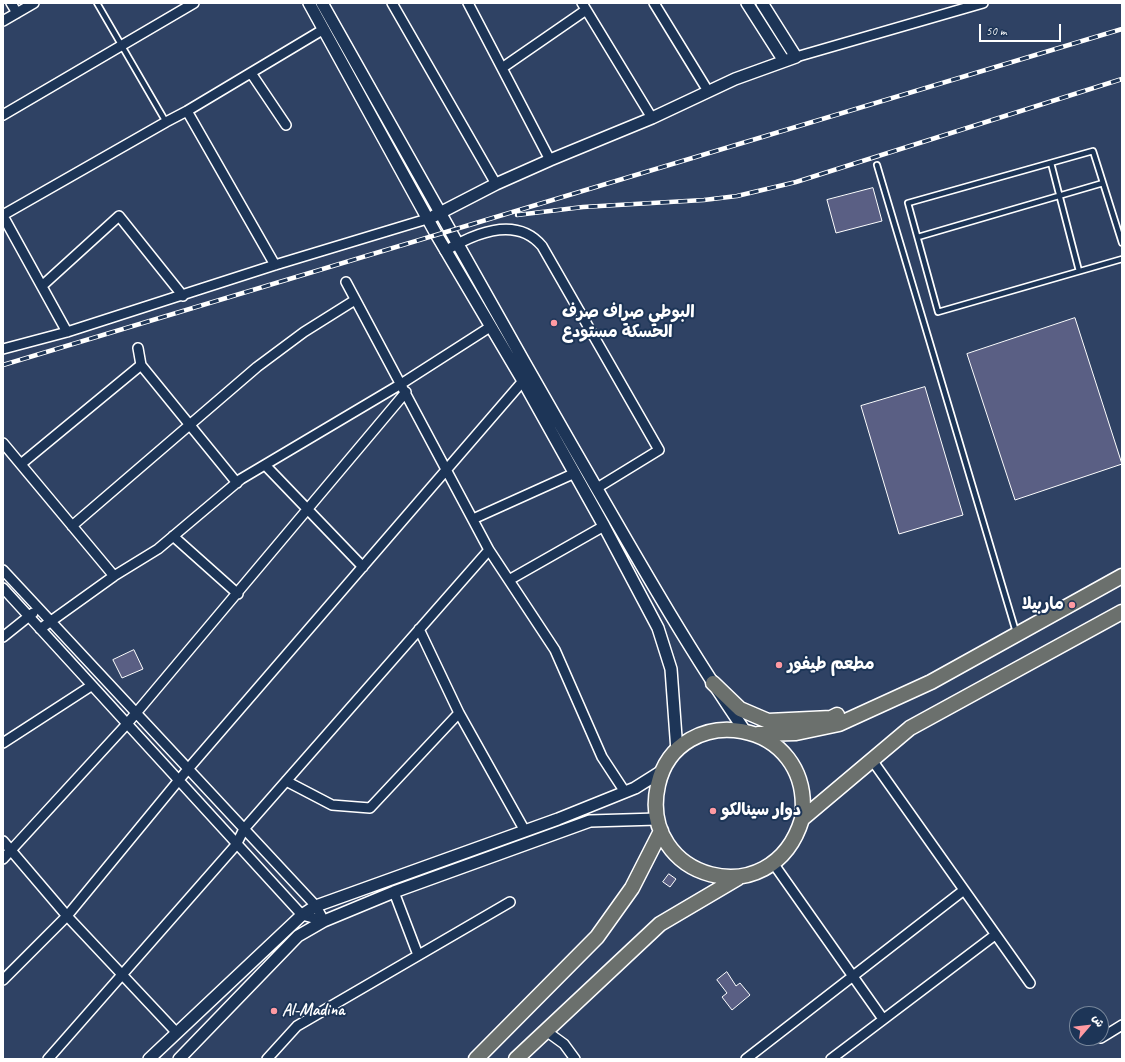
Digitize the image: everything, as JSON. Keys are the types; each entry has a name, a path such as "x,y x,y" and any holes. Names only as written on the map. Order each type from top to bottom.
{"highway":[{"path":"740,877 726,877 699,871 676,854 659,825 656,795 662,771 677,750 692,739 709,732 727,729 750,732 796,733 839,724 931,682 1122,576"},
{"path":"802,819 910,728 1122,612"},
{"path":"712,683 740,709 768,720 831,718 931,682"},
{"path":"516,1059 660,924 740,877 760,871 773,863 794,841 802,819 803,796 801,784 794,768 784,753 776,745 750,732"},
{"path":"476,1059 597,937 632,888 659,825"}],"street":[{"path":"11,3 17,13"},
{"path":"3,21 34,3"},
{"path":"3,115 121,44 194,3"},
{"path":"308,3 324,29 445,251 523,381 604,526 658,628 671,669 677,750"},
{"path":"322,3 456,244 597,488 712,683 750,732"},
{"path":"392,3 496,184"},
{"path":"654,3 708,91"},
{"path":"747,3 784,61"},
{"path":"762,3 796,57"},
{"path":"3,349 67,332 183,296 274,264 427,219 440,214 496,184 550,160 652,118 708,91 784,61 983,3"},
{"path":"470,4 550,160"},
{"path":"502,68 584,7 652,118"},
{"path":"67,332 3,216 166,122 187,112 324,29"},
{"path":"252,73 286,125"},
{"path":"187,112 274,264"},
{"path":"42,286 119,216 183,296"},
{"path":"445,251 456,244 478,234 489,231 520,231 538,241 546,253 659,450 597,488"},
{"path":"346,282 489,550 555,650 602,757 625,792"},
{"path":"72,526 257,367 304,332 355,300"},
{"path":"40,629 114,576 158,549 237,482 401,384 490,327"},
{"path":"138,348 140,365 237,482"},
{"path":"21,464 140,365"},
{"path":"3,980 67,916 188,769 523,381"},
{"path":"3,859 126,725 238,594 406,392"},
{"path":"3,443 114,576"},
{"path":"265,465 363,567"},
{"path":"473,519 575,474"},
{"path":"509,580 604,526"},
{"path":"173,536 238,594"},
{"path":"48,1059 236,845 244,829 489,550"},
{"path":"3,570 316,906 324,921"},
{"path":"3,588 126,725 302,915 324,921"},
{"path":"3,637 38,608"},
{"path":"419,629 459,713 525,832"},
{"path":"3,743 91,686"},
{"path":"286,781 332,805 370,808 459,713"},
{"path":"872,760 1030,983"},
{"path":"149,1059 302,915 316,906 525,832 625,792 662,771"},
{"path":"179,1059 298,936 324,921 394,892 590,821 659,825"},
{"path":"3,842 67,916 176,1032"},
{"path":"773,863 883,1019"},
{"path":"746,1059 964,890"},
{"path":"394,892 418,955"},
{"path":"267,1059 297,1026 510,902"},
{"path":"831,1059 995,935"},
{"path":"1109,1033 1122,1025"},
{"path":"546,1030 564,1044 575,1059"}],"lane":[{"path":"97,3 166,122"},
{"path":"1122,243 1093,151 908,203 938,312 1122,259"},
{"path":"1051,163 1079,271"},
{"path":"877,165 1017,635"},
{"path":"918,237 1103,183"}],"building":[{"path":"873,188 882,221 836,233 827,200"},
{"path":"1075,318 1122,464 1015,500 967,354"},
{"path":"925,387 963,515 899,534 861,406"},
{"path":"134,650 143,669 122,678 113,660"},
{"path":"669,874 676,879 670,887 663,882"},
{"path":"727,972 736,986 740,983 750,995 732,1010 722,997 727,993 717,980"}],"railway":[{"path":"3,365 1122,29"},
{"path":"517,215 583,207 704,200 737,196 796,182 1122,79"}],"place":[{"name":"البوطي صراف صرف الحسكة مستودع","path":"554,323"},
{"name":"ماربيلا","path":"1072,605"},
{"name":"مطعم طيفور","path":"779,665"},
{"name":"دوار سينالكو","path":"713,811"},
{"name":"Al-Madina","path":"274,1011"}]}
